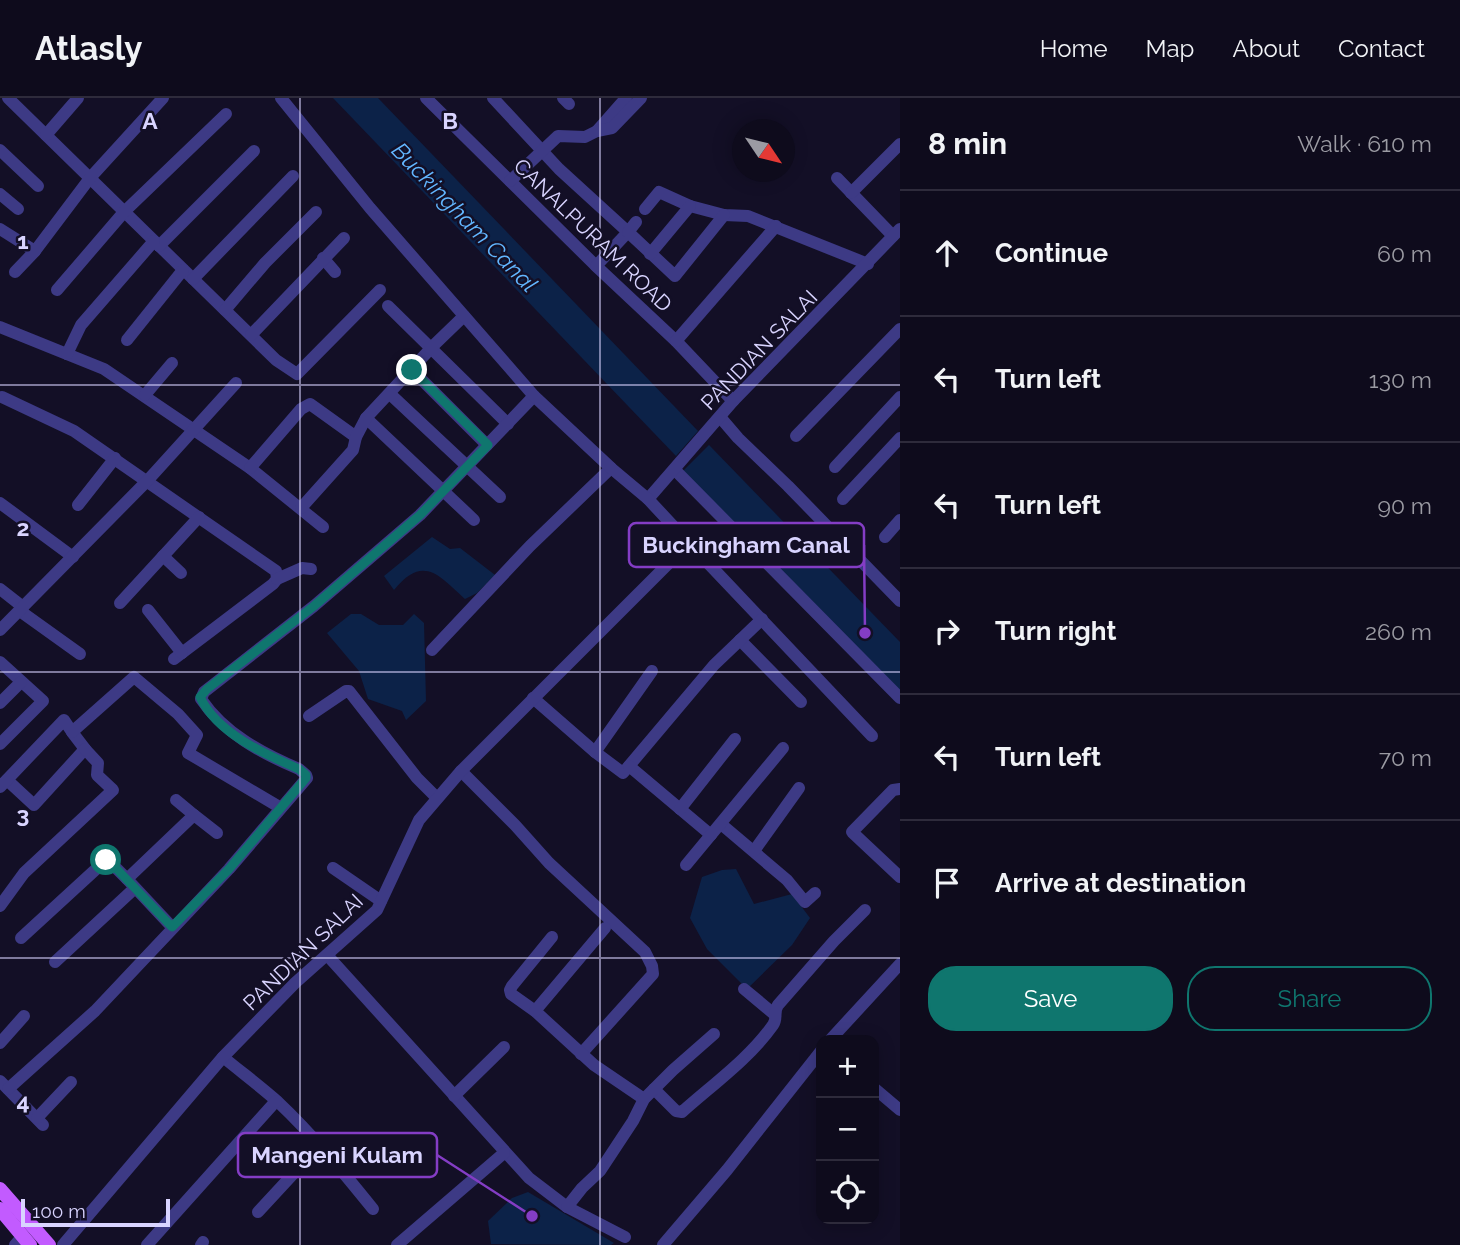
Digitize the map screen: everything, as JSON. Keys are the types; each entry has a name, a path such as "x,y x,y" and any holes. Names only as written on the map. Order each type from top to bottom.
{"main road":[{"path":"0,1189 49,1245"},
{"path":"0,1209 23,1242"}],"street":[{"path":"8,98 276,360 298,374 380,290"},
{"path":"46,135 78,98"},
{"path":"15,272 35,251 90,178 163,98"},
{"path":"281,98 370,208 534,396 648,499 872,736"},
{"name":"CANALPURAM ROAD","path":"426,98 676,341 733,401"},
{"path":"493,98 559,169 632,227 650,254 675,276 724,215"},
{"path":"597,131 626,98"},
{"path":"510,181 558,136 585,137 612,128 641,98"},
{"path":"57,290 124,212 226,114"},
{"path":"851,193 900,144"},
{"path":"0,150 38,186"},
{"path":"67,354 81,325 157,243 254,151"},
{"path":"127,340 188,274 206,262 293,176"},
{"path":"837,178 897,233"},
{"path":"645,209 659,192 690,206 724,215 748,216 868,264"},
{"path":"0,194 18,209"},
{"path":"650,254 690,206"},
{"path":"225,310 265,263 316,212"},
{"path":"676,341 776,226"},
{"path":"596,266 632,227"},
{"path":"0,229 35,251"},
{"name":"PANDIAN SALAI","path":"648,499 733,401 897,233"},
{"path":"251,335 344,238"},
{"path":"323,258 335,272"},
{"path":"388,306 508,424"},
{"path":"301,508 353,450 356,437 366,418 464,316"},
{"path":"0,327 104,369 250,468 323,527"},
{"path":"796,436 900,329"},
{"path":"145,395 172,363"},
{"path":"412,370 488,445"},
{"path":"0,631 148,480 236,383"},
{"path":"390,394 500,497"},
{"path":"71,1082 40,1122 4,1085 95,1011 229,869 306,778 306,775 239,738 210,713 201,699 202,694 314,606 420,515 534,396"},
{"path":"2,397 74,430 276,571 277,579"},
{"path":"835,467 900,397"},
{"path":"250,468 301,409 310,404 356,437"},
{"path":"720,417 738,438 898,594"},
{"path":"366,418 474,520"},
{"path":"843,499 899,440"},
{"path":"78,505 115,458"},
{"path":"432,650 530,546 611,468"},
{"path":"675,470 900,698"},
{"path":"0,503 73,557"},
{"path":"120,603 199,517"},
{"path":"885,537 900,520"},
{"name":"PANDIAN SALAI","path":"64,1245 223,1057 295,983 377,910 419,820 461,771 689,543"},
{"path":"163,556 181,573"},
{"path":"148,610 178,656 277,579 302,568 311,569"},
{"path":"0,589 80,654"},
{"path":"533,698 594,752 623,773 714,665 762,619"},
{"path":"740,639 801,702"},
{"path":"0,662 43,701 0,744"},
{"path":"594,752 652,671"},
{"path":"72,732 134,677 178,714 197,735 188,753 281,808"},
{"path":"0,703 21,682"},
{"path":"309,716 346,691 352,693 417,778 437,798"},
{"path":"0,906 24,873 113,790 97,775 98,763 64,720 3,784 34,806 85,749"},
{"path":"680,809 735,739"},
{"path":"687,865 783,748"},
{"path":"629,766 711,835"},
{"path":"461,771 549,863 645,952 652,966 653,974 581,1054"},
{"path":"754,851 799,788"},
{"path":"900,789 893,790 852,832 900,877"},
{"path":"176,800 217,833"},
{"path":"55,962 194,815"},
{"path":"721,824 787,880 805,902 815,894"},
{"path":"21,938 106,860 172,927"},
{"path":"333,868 381,901"},
{"path":"552,937 510,990 511,994 535,1011 581,1054 614,1080 649,1094 682,1112 748,1053 772,1026 778,1005 865,910"},
{"path":"535,1011 605,928"},
{"path":"327,955 504,1153 539,1187 567,1206 625,1237"},
{"path":"835,1035 900,964"},
{"path":"744,989 774,1014"},
{"path":"0,1043 24,1016"},
{"path":"567,1206 600,1171 649,1094 715,1034"},
{"path":"454,1096 504,1047"},
{"path":"223,1057 276,1101 320,1145 373,1209"},
{"path":"663,1245 727,1170 816,1057"},
{"path":"879,1092 900,1110"},
{"path":"147,1245 276,1101"},
{"path":"258,1212 320,1145"},
{"path":"397,1245 504,1153"}],"water":[{"path":"333,98 378,98 698,431 676,456"},
{"path":"709,445 900,642 900,697 680,474"},
{"path":"432,537 450,549 460,548 495,575 477,593 465,599 447,582 431,572 414,573 394,590 384,576"},
{"path":"351,614 361,614 379,625 403,625 414,614 424,623 426,701 406,720 402,711 368,699 359,671 327,633"},
{"path":"736,869 754,904 792,894 810,918 792,945 747,989 707,949 690,918 702,877 722,870"},
{"path":"528,1192 614,1243 491,1244 488,1221 512,1198"}],"place":[{"name":"Buckingham Canal","path":"865,633"},
{"name":"Mangeni Kulam","path":"532,1216"}],"route":[{"path":"106,860 109,860 172,927 229,869 306,778 299,769 239,738 210,713 200,697 314,606 420,515 488,445 412,370"}]}
